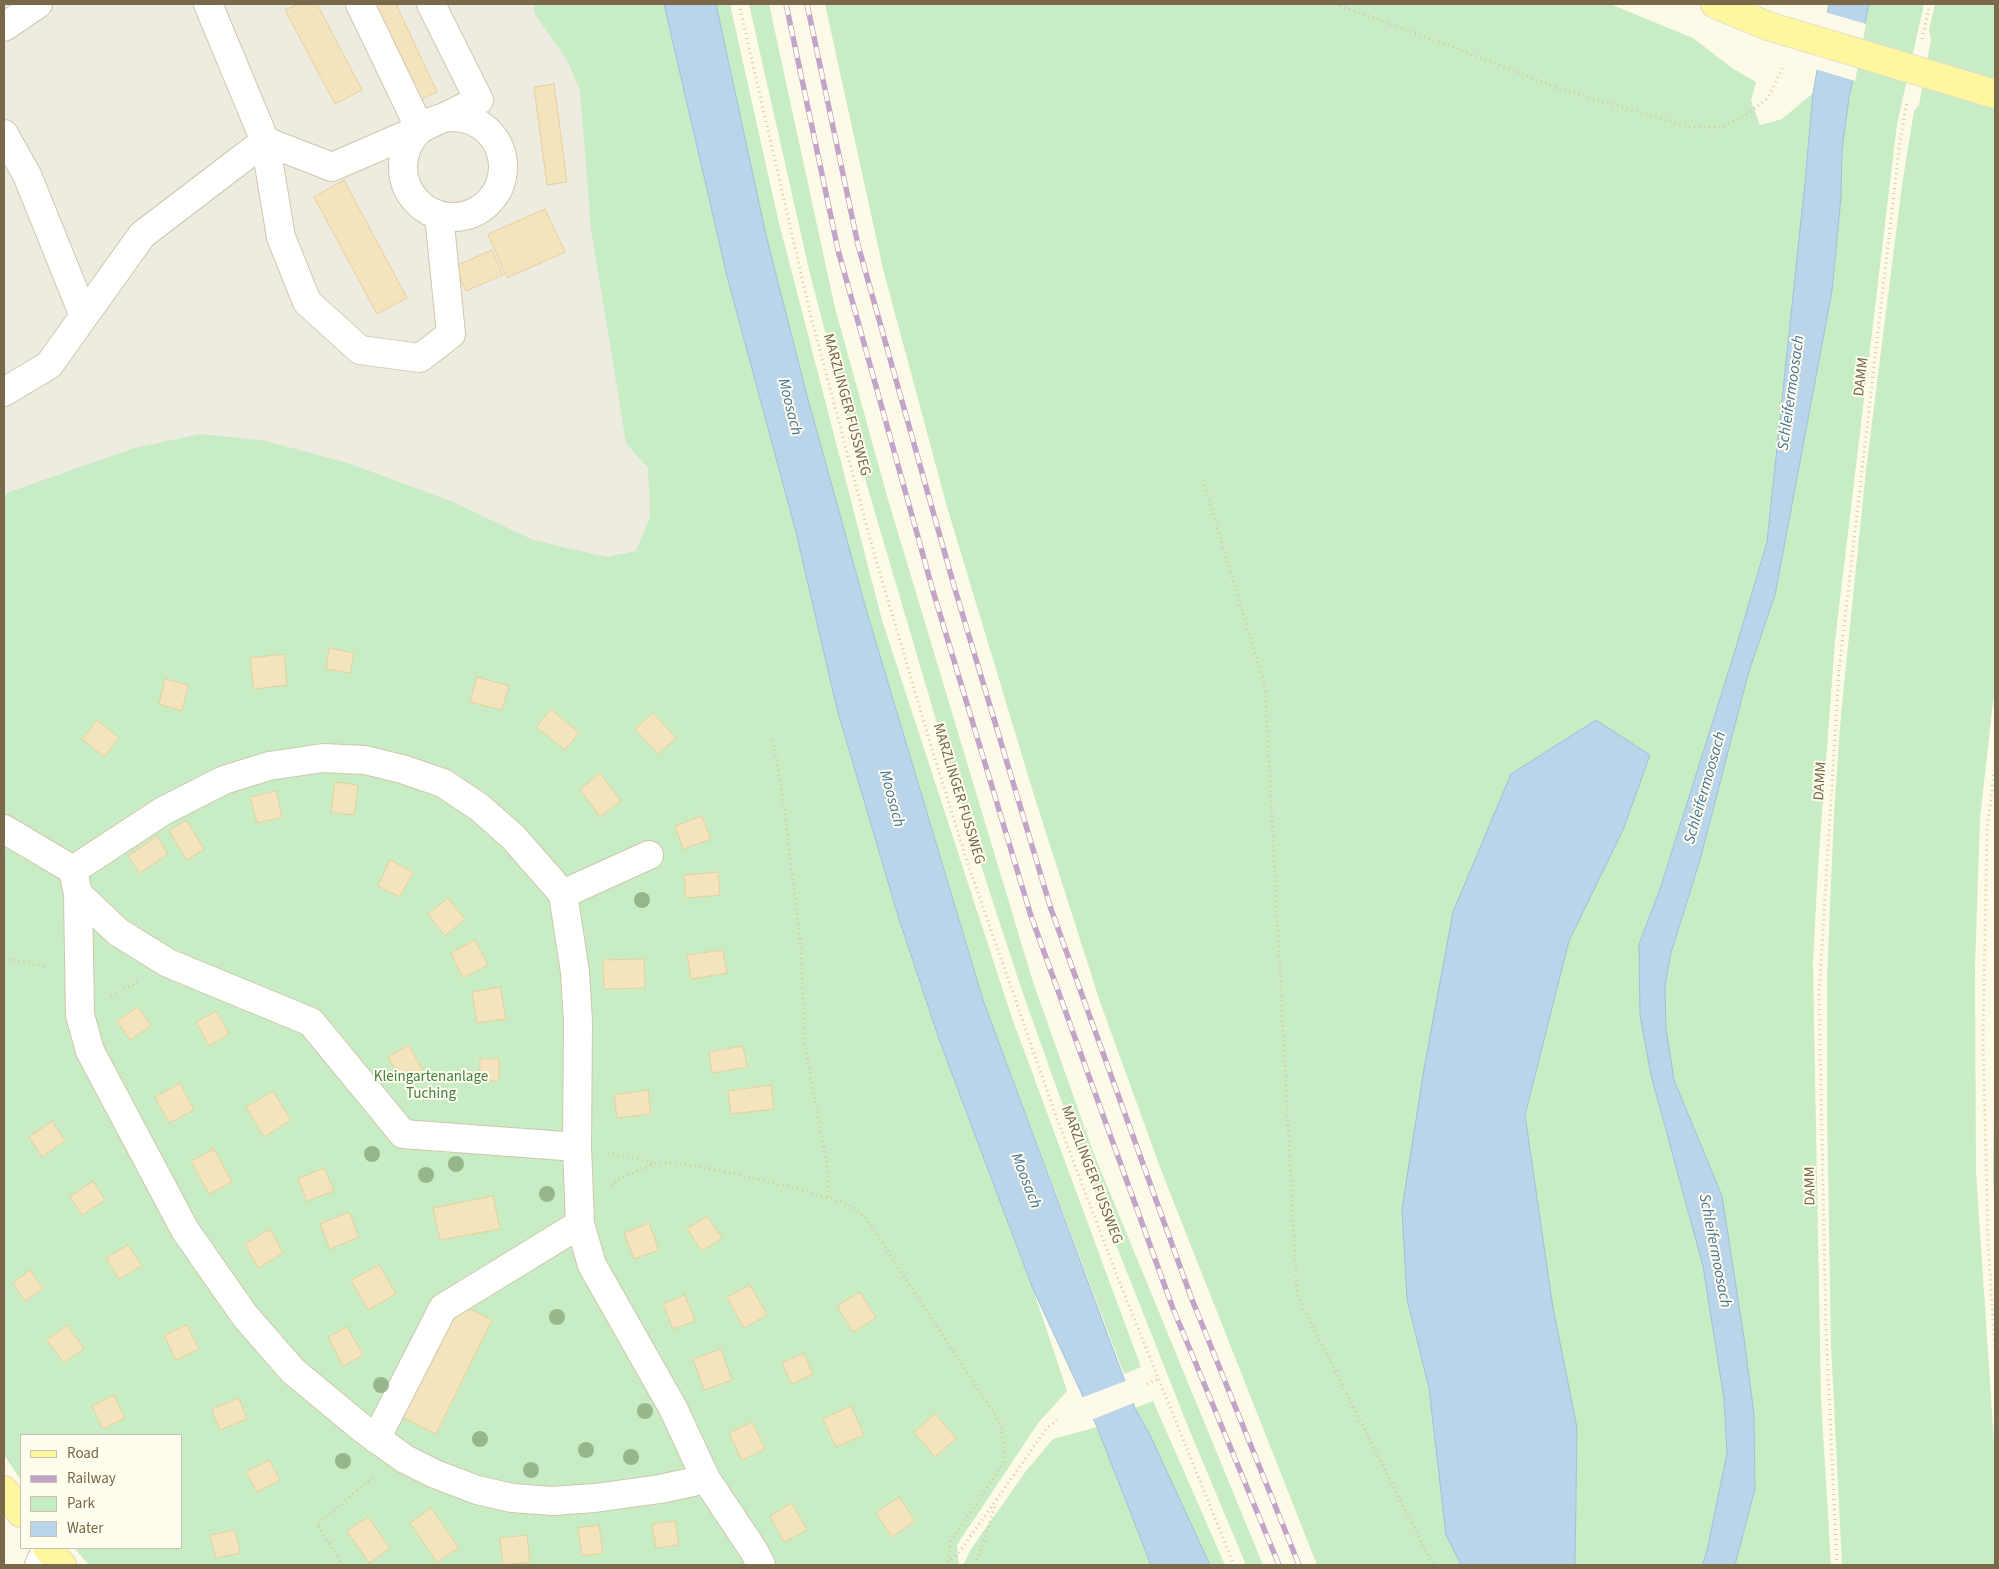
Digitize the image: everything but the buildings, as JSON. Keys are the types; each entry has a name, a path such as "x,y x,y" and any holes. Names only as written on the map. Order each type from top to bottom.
{"main road":[{"path":"1715,4 1768,26 1995,94"},
{"path":"4,1490 20,1512"},
{"path":"48,1549 62,1565"}],"lane":[{"path":"4,27 38,4"},
{"path":"208,4 265,141 281,237 307,302 360,350 420,358 451,334 439,215"},
{"path":"360,4 420,128"},
{"path":"265,141 332,167 479,100 432,4"},
{"path":"453,117 466,119 482,126 494,138 502,161 502,179 495,194 485,206 470,214 452,218 439,215 423,208 411,195 406,185 403,168 405,151 409,142 420,128 453,117"},
{"path":"4,134 27,175 84,316"},
{"path":"4,392 49,365 142,235 265,141"},
{"path":"76,882 163,811 224,780 269,766 324,758 365,760 402,769 443,783 479,807 513,837 563,894 575,972 578,1021 577,1147 580,1224 592,1265 673,1408 706,1479 754,1551 761,1565"},
{"path":"4,829 76,882 118,932 168,963 311,1022 403,1134 577,1147"},
{"path":"563,894 649,854"},
{"path":"76,882 80,1015 90,1050 185,1230 245,1316 293,1371 376,1438 405,1458 435,1474 477,1490 512,1498 544,1500 595,1498 660,1489 706,1479"},
{"path":"376,1438 443,1308 580,1224"},
{"path":"39,1565 47,1549"}],"path":[{"name":"MARZLINGER FUSSWEG","path":"739,4 811,317 873,550 935,759 998,951 1056,1116 1158,1379 1234,1565"},
{"path":"1335,4 1448,45 1557,88 1690,127 1724,127 1746,115 1768,98 1786,60"},
{"path":"1921,42 1930,4"},
{"name":"DAMM","path":"1837,1565 1826,1328 1819,994 1839,670 1900,141 1908,97"},
{"path":"1203,480 1265,686 1297,1295 1433,1565"},
{"path":"773,740 785,812 801,952 805,1046 827,1167 828,1198"},
{"path":"1995,765 1988,831 1983,1041 1988,1242 1995,1348"},
{"path":"4,958 79,974"},
{"path":"80,1015 168,963"},
{"path":"577,1147 656,1163 677,1163 727,1172 799,1189 848,1204 866,1218 999,1421 1005,1447 1003,1464 952,1541 948,1562"},
{"path":"580,1224 598,1198 620,1178 656,1163"},
{"path":"1147,1384 1158,1379"},
{"path":"943,1565 958,1554 1047,1428 1057,1420"},
{"path":"343,1565 317,1525 377,1474 405,1458"},
{"path":"976,1565 996,1502"}],"shaded area":[{"path":"4,4 578,4 691,579 4,549"}],"green space":[{"name":"Kleingartenanlage Tuching","path":"533,4 664,4 727,276 796,532 837,709 899,919 939,1039 1033,1289 1067,1391 1039,1422 957,1545 959,1565 89,1565 75,1549 182,1549 182,1434 20,1434 20,1479 4,1455 4,494 134,448 201,434 266,441 348,463 453,502 533,540 606,557 636,551 650,517 648,468 626,443 591,229 580,90 567,60 535,14"},
{"path":"716,4 730,4 778,219 882,620 1012,1018 1141,1367 1124,1374 983,1000 866,609 806,392 766,235"},
{"path":"749,4 769,4 835,308 889,503 1033,982 1094,1154 1263,1565 1246,1565 1189,1429 1082,1159 1021,988 959,798 853,438 810,274"},
{"path":"825,4 1610,4 1693,38 1732,68 1756,82 1751,101 1760,125 1782,119 1813,93 1767,542 1660,889 1639,944 1640,1016 1651,1075 1703,1266 1724,1399 1727,1453 1707,1551 1702,1565 1575,1565 1577,1428 1553,1308 1525,1115 1569,941 1623,830 1649,755 1407,1299 1429,1388 1446,1535 1461,1565 1317,1565 1161,1170 1100,1002 1033,792 947,507 883,269"},
{"path":"1869,4 1924,4 1897,124 1835,641 1818,867 1813,964 1821,1399 1831,1565 1735,1565 1755,1489 1754,1414 1722,1196 1674,1080 1666,1028 1665,986 1671,953 1700,860 1749,671 1775,595 1832,291 1841,197 1842,150 1849,98"},
{"path":"1935,4 1995,4 1995,685 1980,818 1975,966 1976,1172 1995,1457 1995,1565 1842,1565 1831,1345 1827,1110 1827,978 1834,812 1841,714 1866,470 1902,185 1914,111 1919,105 1931,40 1929,29"},
{"path":"1995,977 1995,1206 1993,1182"},
{"path":"1153,1401 1225,1565 1210,1565 1151,1437 1135,1408"},
{"path":"1097,1427 1151,1565 963,1565 971,1549 1026,1471 1053,1439"}],"water":[{"name":"Moosach","path":"664,4 716,4 766,235 806,392 866,609 983,1000 1135,1408 1151,1437 1210,1565 1151,1565 1097,1427 1033,1289 939,1039 899,919 837,709 796,532 727,276"},
{"name":"Schleifermoosach","path":"1829,4 1869,4 1849,98 1842,150 1841,197 1832,291 1775,595 1749,671 1700,860 1671,953 1665,986 1666,1028 1674,1080 1722,1196 1754,1414 1755,1489 1735,1565 1702,1565 1707,1551 1727,1453 1724,1399 1703,1266 1651,1075 1640,1016 1639,944 1660,889 1767,542 1813,93"},
{"path":"1596,720 1650,755 1623,830 1569,941 1525,1115 1553,1308 1577,1428 1575,1565 1461,1565 1446,1535 1429,1388 1407,1299 1402,1209 1424,1069 1453,912 1511,774"}],"pier":[{"path":"1825,12 1866,24 1855,81 1815,69"},
{"path":"1128,1380 1136,1402 1091,1420 1081,1398"}],"railway":[{"path":"786,4 838,250 933,591 1031,916 1172,1306 1279,1565"},
{"path":"807,4 858,245 954,586 1051,909 1191,1297 1299,1565"}]}
